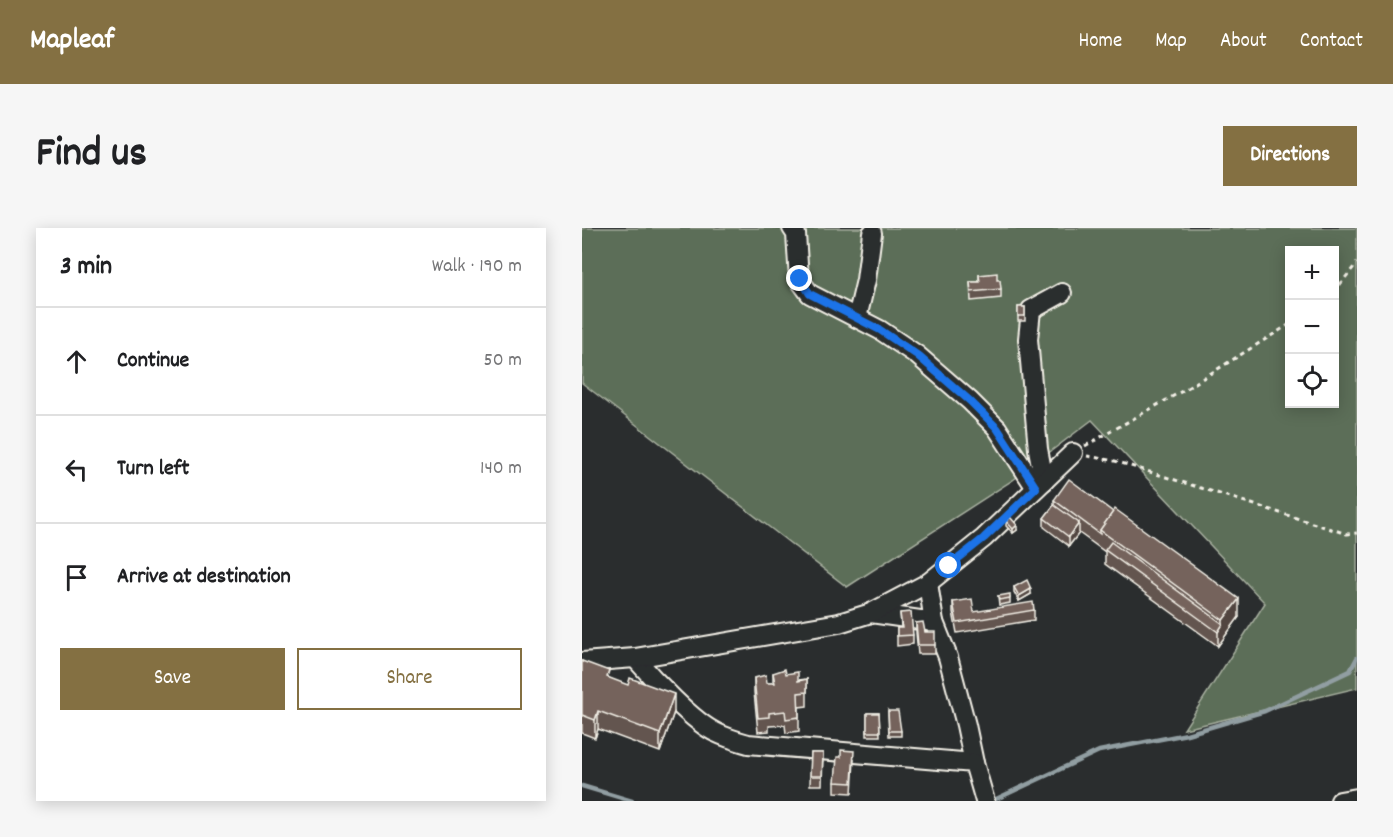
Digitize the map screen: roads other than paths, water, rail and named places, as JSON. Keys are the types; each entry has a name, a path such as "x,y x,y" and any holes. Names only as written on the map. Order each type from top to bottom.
{"street":[{"path":"792,228 796,234 800,279 810,294 880,330 917,355 997,428 1040,484"},
{"path":"857,318 866,279 872,232"},
{"path":"1040,484 1028,339 1031,310 1062,293"},
{"path":"582,662 634,658 839,623 871,613 928,583 984,538 1073,453"},
{"path":"928,583 934,621 948,657 985,798"},
{"path":"871,613 934,621"},
{"path":"634,658 698,720 715,733 748,744 974,763"},
{"path":"1340,801 1357,798"}],"waterway":[{"path":"992,801 1099,751 1187,734 1265,711 1350,671 1357,658"},
{"path":"582,786 632,801"}]}
